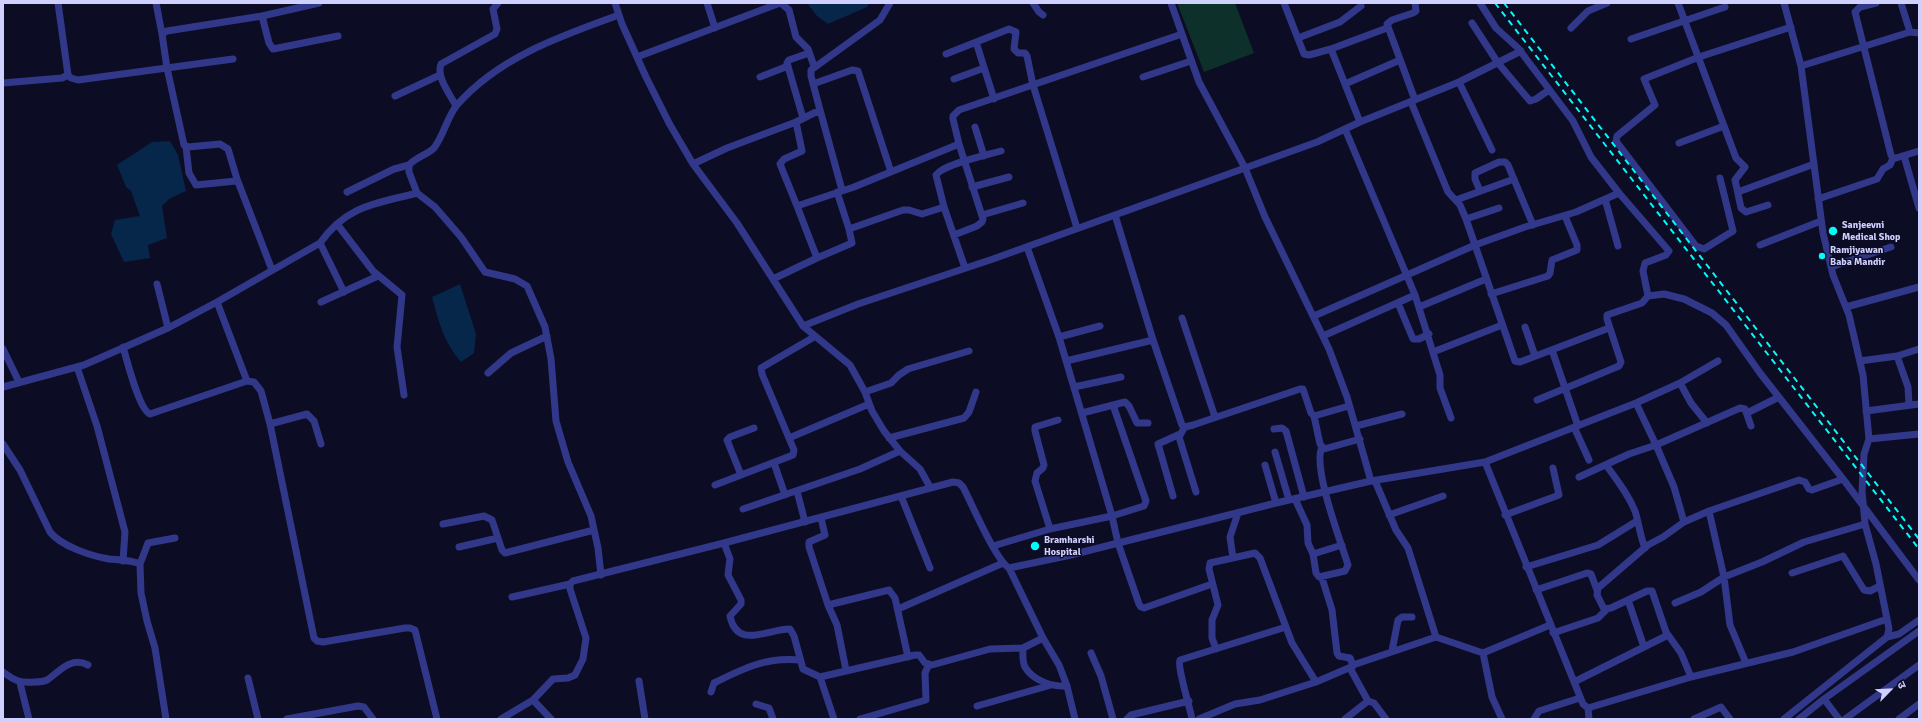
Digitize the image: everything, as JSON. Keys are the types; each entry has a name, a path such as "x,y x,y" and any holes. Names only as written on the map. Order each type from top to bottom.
{"street":[{"path":"58,3 68,75 71,78 78,80 233,59"},
{"path":"156,3 167,68 183,142 186,147 189,173 196,185 236,181 237,179"},
{"path":"162,34 167,31 262,16 319,3"},
{"path":"456,106 440,75 439,69 441,64 495,34 497,29 493,9 498,3"},
{"path":"616,3 619,15 637,57 669,123 693,164 733,216 803,326 814,337 847,361 865,392 868,404 889,438 900,451 920,469 930,487"},
{"path":"706,3 715,28"},
{"path":"637,57 780,3 789,10 798,41 809,53 814,66"},
{"path":"773,279 852,243 810,73 814,66 880,20 890,3"},
{"path":"1034,3 1038,12 1043,15"},
{"path":"1172,3 1191,61 1213,111 1245,168 1265,217 1329,349 1350,406 1373,481 1396,530 1408,548 1436,637"},
{"path":"1284,3 1306,55 1331,49 1387,28"},
{"path":"1415,3 1416,10 1389,21 1387,28 1448,192 1460,205 1466,219 1515,361 1520,362 1609,328"},
{"path":"1480,3 1496,28 1521,51 1576,125 1591,157 1619,193 1669,251 1666,255 1645,263 1643,270 1648,296"},
{"path":"1571,28 1588,11 1607,3"},
{"path":"1678,3 1736,158 1745,167 1735,180 1743,211 1749,211 1768,205"},
{"path":"1784,3 1801,66 1821,221 1831,268 1846,307 1864,380 1869,439 1864,454 1862,491 1865,524 1889,629 1887,637"},
{"path":"1876,3 1860,7 1855,12 1862,47 1890,155 1893,158"},
{"path":"1901,3 1910,32"},
{"path":"1298,38 1340,22 1362,6"},
{"path":"1631,39 1725,7"},
{"path":"347,192 394,169 409,165 414,160 433,149 443,134 456,106 480,82 508,62 541,46 619,15"},
{"path":"262,16 269,43 273,49 338,36"},
{"path":"1472,23 1498,63 1530,101 1536,99 1549,90"},
{"path":"1720,178 1733,231 1700,249 1696,246 1616,141 1618,136 1655,105 1644,79 1699,57 1791,27"},
{"path":"946,54 1012,29 1017,35 1014,49 1018,53 1025,53 1027,56 1033,85 1077,228"},
{"path":"1801,66 1910,32 1919,33"},
{"path":"954,235 982,222 982,215 959,144 953,119 955,112 1182,34"},
{"path":"976,42 994,99"},
{"path":"1331,49 1360,122"},
{"path":"803,326 858,304 1027,247 1317,142 1360,122 1459,82 1521,51"},
{"path":"803,118 788,66 789,60 809,53"},
{"path":"1345,84 1400,60"},
{"path":"1143,77 1191,61"},
{"path":"760,77 788,66"},
{"path":"954,79 984,68"},
{"path":"813,84 852,70 858,71 891,172"},
{"path":"3,83 62,78 68,75"},
{"path":"396,96 440,75"},
{"path":"1459,82 1492,150"},
{"path":"693,164 727,148 796,122 820,110"},
{"path":"796,122 802,151 784,159 780,164 817,258"},
{"path":"1679,143 1724,126"},
{"path":"975,127 984,156"},
{"path":"1345,129 1415,295 1429,334 1440,375 1440,388 1451,418"},
{"path":"186,147 214,143 224,145 230,154 237,179 272,270"},
{"path":"796,206 839,192 959,144"},
{"path":"965,268 944,207 936,175 939,171 964,161 1001,151"},
{"path":"1893,158 1919,151"},
{"path":"1904,156 1919,208"},
{"path":"1818,199 1877,179 1883,169 1890,164 1893,158"},
{"path":"1480,191 1475,179 1475,173 1499,162 1505,162 1508,165 1533,225"},
{"path":"1738,192 1814,164"},
{"path":"409,165 409,172 417,193 435,207 461,237 485,272 515,279 527,286 545,327 552,360 556,421 568,462 588,508 594,530 601,575"},
{"path":"972,187 1009,177"},
{"path":"1456,200 1514,179"},
{"path":"3,387 77,367 168,328 217,302 320,243 331,228 360,207 417,193"},
{"path":"1314,316 1475,245 1533,225 1565,216 1619,193"},
{"path":"1605,199 1618,246"},
{"path":"982,215 1023,203"},
{"path":"849,229 903,210 909,210 922,214 944,207"},
{"path":"1466,219 1499,208"},
{"path":"1115,215 1180,422 1185,427"},
{"path":"1491,294 1548,276 1550,274 1552,260 1577,250 1577,245 1565,216"},
{"path":"1760,245 1821,221"},
{"path":"337,224 378,276 399,292 403,299 397,347 404,395"},
{"path":"320,243 344,292"},
{"path":"1027,247 1059,336 1112,516 1118,543 1141,607 1144,608 1212,584"},
{"path":"1831,268 1891,247"},
{"path":"321,302 378,276"},
{"path":"1419,307 1486,279"},
{"path":"157,284 168,328"},
{"path":"1846,307 1919,287"},
{"path":"1537,400 1620,365 1607,319 1609,313 1642,303 1648,296 1664,294 1684,299 1712,313 1726,325 1919,580"},
{"path":"1323,336 1415,295"},
{"path":"217,302 247,380"},
{"path":"1398,303 1412,339 1415,340 1429,334"},
{"path":"1182,318 1215,417"},
{"path":"1433,352 1502,325"},
{"path":"1059,336 1100,326"},
{"path":"1524,327 1535,356"},
{"path":"488,373 511,352 547,336"},
{"path":"715,485 793,455 794,450 790,438 762,374 761,368 814,337"},
{"path":"1066,361 1153,340"},
{"path":"123,347 141,403 147,413 150,414 247,380 254,382 261,391 270,424 314,638 316,641 323,642 405,628 415,630 437,719"},
{"path":"3,349 19,382"},
{"path":"1860,361 1897,356 1919,349"},
{"path":"1552,350 1576,427 1589,460"},
{"path":"865,392 890,383 898,375 908,369 968,351"},
{"path":"1897,356 1908,387 1909,405"},
{"path":"898,609 1006,566 1118,543 1238,512 1373,481 1485,462 1636,403 1680,384 1718,361"},
{"path":"77,367 97,426 125,532 123,561"},
{"path":"1074,388 1121,377"},
{"path":"1680,384 1691,403 1707,423"},
{"path":"1173,496 1158,444 1180,434 1185,427 1303,389 1311,413 1314,416 1322,447 1318,454 1325,492 1342,545 1347,569 1322,578"},
{"path":"889,438 964,418 969,412 976,392"},
{"path":"1747,413 1779,397"},
{"path":"1082,413 1113,405 1128,403 1137,423 1148,423"},
{"path":"1636,403 1674,487 1684,522"},
{"path":"790,438 868,404"},
{"path":"1866,411 1919,404"},
{"path":"993,546 1050,529 1112,516 1144,506 1146,500 1113,405"},
{"path":"1314,416 1350,406"},
{"path":"1579,477 1628,454 1656,445 1740,408 1745,410 1747,413 1751,426"},
{"path":"270,424 307,414 314,421 321,444"},
{"path":"1356,426 1402,414"},
{"path":"1050,529 1035,481 1037,473 1044,468 1035,431 1038,425 1058,420"},
{"path":"741,475 727,440 730,437 754,428"},
{"path":"1274,430 1282,428 1286,431 1304,497"},
{"path":"1180,434 1180,441 1196,492"},
{"path":"1869,439 1919,434"},
{"path":"1322,447 1326,450 1360,439"},
{"path":"3,444 20,470 50,532 56,539 63,544 106,558 140,564"},
{"path":"743,509 860,469 900,451"},
{"path":"1275,452 1292,499 1307,526 1308,542 1313,554 1312,557 1317,575 1322,578 1332,610 1337,653 1339,656 1350,658 1352,666 1368,700 1374,703 1386,719"},
{"path":"1485,462 1505,515 1580,698 1583,704 1588,708 1589,719"},
{"path":"774,463 785,495"},
{"path":"1265,465 1276,503"},
{"path":"1606,465 1634,508 1639,533 1645,548"},
{"path":"1505,515 1559,495 1553,468"},
{"path":"1597,590 1645,548 1664,537 1684,522 1709,511 1799,480 1804,482 1809,489 1812,490 1843,479"},
{"path":"512,597 570,584 573,581 821,518 930,487 953,482 959,483 963,487 993,546 1006,566 1043,638 1059,665 1067,686 1075,719"},
{"path":"797,491 805,522"},
{"path":"901,496 930,568"},
{"path":"1389,515 1443,496"},
{"path":"1709,511 1724,577 1730,624 1746,663"},
{"path":"1233,558 1230,537 1238,512"},
{"path":"443,524 489,516 492,520 502,550 505,553 510,554 550,540 594,530"},
{"path":"821,518 825,535 809,542 809,546 828,605 837,625 846,670"},
{"path":"1526,567 1598,545 1637,521"},
{"path":"1675,603 1701,592 1724,577 1762,562 1804,542 1865,524"},
{"path":"166,719 155,648 141,594 140,564 148,543 175,538"},
{"path":"459,547 498,538"},
{"path":"724,543 730,559 728,575 741,600 741,604 730,616 740,634 747,636 790,629 794,636 803,669 820,677 919,655 928,664"},
{"path":"1313,554 1342,545"},
{"path":"1216,649 1212,638 1212,620 1218,605 1209,569 1210,563 1254,553 1258,554 1295,649 1316,682"},
{"path":"1792,573 1836,557 1843,556 1864,590 1870,590 1880,586"},
{"path":"1536,590 1589,573 1597,590 1601,607 1607,609"},
{"path":"501,719 533,700 553,679 568,678 575,675 584,659 586,638 570,589 570,584"},
{"path":"828,605 889,590 895,598 908,657"},
{"path":"1436,637 1483,653 1552,629 1598,618 1607,609 1647,591 1652,591 1668,635 1681,652 1691,677"},
{"path":"1628,600 1644,647"},
{"path":"1392,651 1398,620 1402,617 1412,617"},
{"path":"1588,708 1691,677 1793,652 1887,619"},
{"path":"1784,719 1887,637 1899,634 1919,620"},
{"path":"1192,719 1189,701 1178,663 1180,660 1286,627"},
{"path":"1799,719 1824,699 1919,631"},
{"path":"1574,682 1668,635"},
{"path":"1199,719 1210,717 1234,704 1260,700 1316,682 1352,666 1392,651 1431,641 1436,637"},
{"path":"928,664 990,649 1023,648 1043,638"},
{"path":"1023,648 1025,667 1033,676 1051,685"},
{"path":"1091,653 1101,676 1113,719"},
{"path":"1483,653 1492,696 1502,719"},
{"path":"711,692 714,683 751,666 777,659 800,660"},
{"path":"4,672 12,680 20,683 46,681 62,666 82,662 88,665"},
{"path":"860,719 926,700 925,673 928,664"},
{"path":"1845,719 1919,665"},
{"path":"820,677 834,719"},
{"path":"248,678 258,719"},
{"path":"639,681 645,719"},
{"path":"20,683 29,719"},
{"path":"977,706 1051,685 1067,686"},
{"path":"1534,719 1539,711 1580,698"},
{"path":"1824,699 1839,719"},
{"path":"533,700 551,719"},
{"path":"1345,719 1368,700"},
{"path":"1126,718 1189,701"},
{"path":"756,704 769,708 773,719"},
{"path":"1899,719 1919,704"},
{"path":"287,719 358,706 364,707 372,719"},
{"path":"1694,719 1721,707 1730,719"}],"green space":[{"path":"1177,3 1235,3 1254,53 1204,72"}],"water":[{"path":"807,3 870,3 867,7 828,24 817,16"},
{"path":"170,141 178,155 186,191 169,199 162,206 167,238 148,245 150,258 124,262 111,234 115,220 140,216 131,191 126,187 117,165 152,142"},
{"path":"460,284 476,334 474,353 461,362 455,355 446,339 439,323 432,297"}],"railway":[{"path":"1495,3 1919,549"},
{"path":"1504,3 1919,539"}],"place":[{"name":"Sanjeevni Medical Shop","path":"1833,231"},
{"name":"Ramjiyawan Baba Mandir","path":"1822,256"},
{"name":"Bramharshi Hospital","path":"1035,546"}]}
